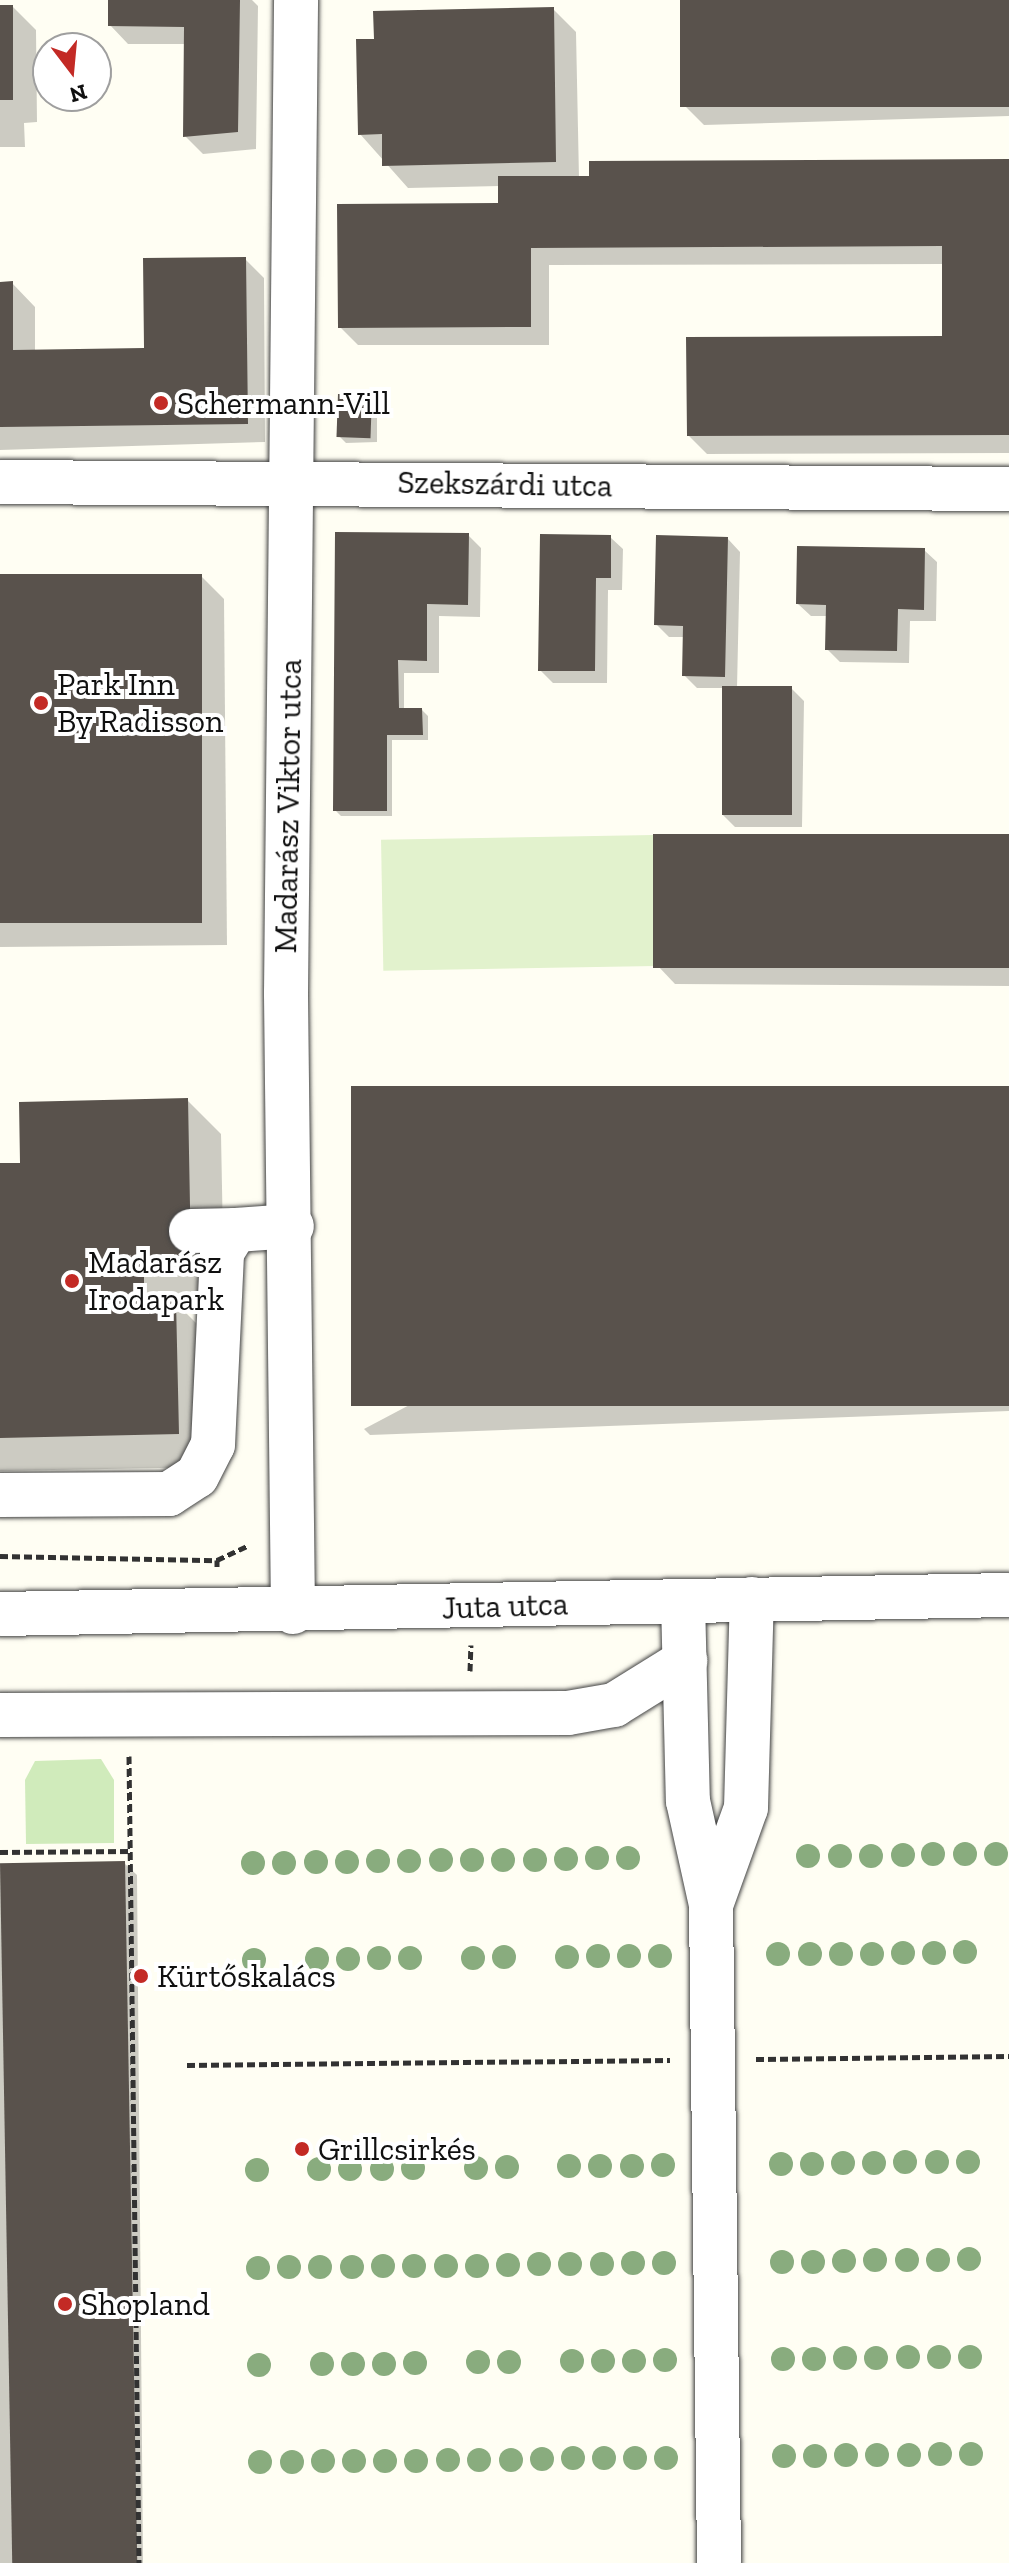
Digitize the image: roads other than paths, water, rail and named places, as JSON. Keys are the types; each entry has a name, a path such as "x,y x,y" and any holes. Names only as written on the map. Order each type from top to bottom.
{"street":[{"name":"Madarász Viktor utca","path":"293,1612 292,1226 286,993 296,0"},
{"name":"Szekszárdi utca","path":"0,482 1009,489"},
{"path":"191,1231 292,1226"},
{"path":"0,1495 169,1494 197,1476 213,1445 222,1252 236,1230"},
{"name":"Juta utca","path":"0,1614 293,1612 1009,1595"},
{"path":"711,1905 746,1808 752,1599"},
{"path":"683,1601 688,1801 711,1905 719,2563"},
{"path":"0,1715 183,1716 592,1710 635,1695 685,1661"}],"place":[{"name":"Schermann-Vill","path":"161,403"},
{"name":"Park Inn By Radisson","path":"41,703"},
{"name":"Madarász Irodapark","path":"72,1281"},
{"name":"Kürtőskalács","path":"141,1976"},
{"name":"Grillcsirkés","path":"302,2149"},
{"name":"Shopland","path":"65,2304"}]}
